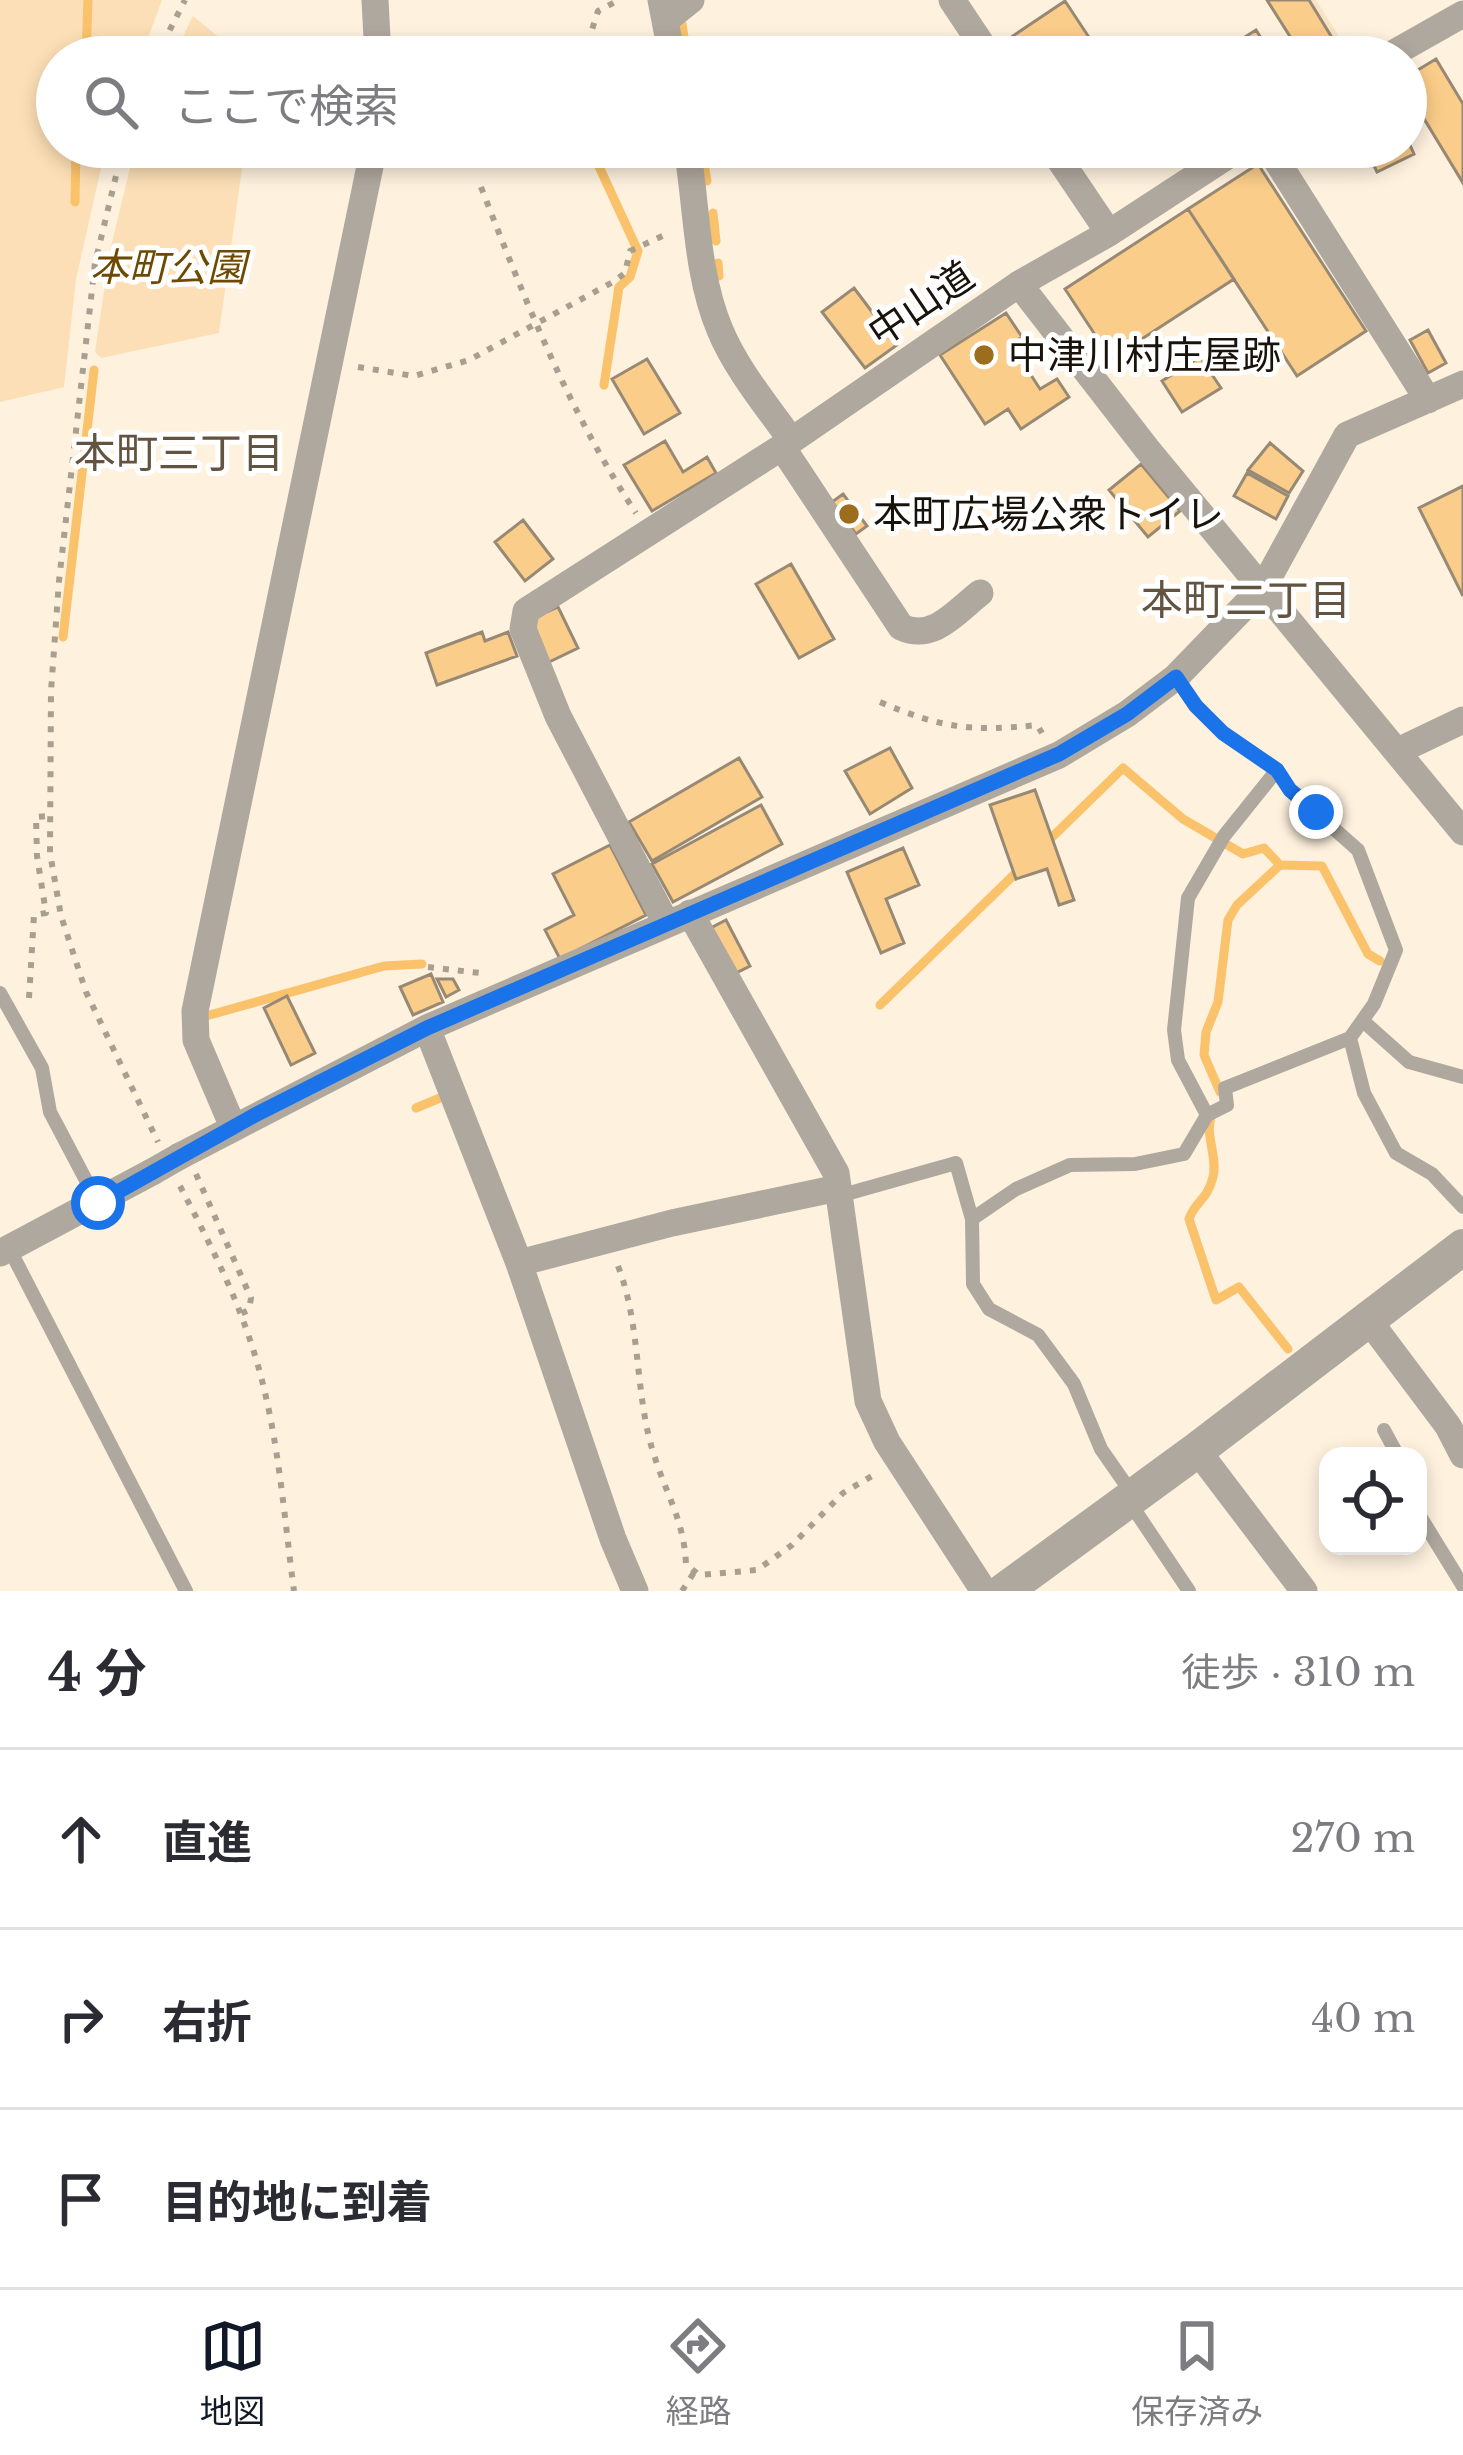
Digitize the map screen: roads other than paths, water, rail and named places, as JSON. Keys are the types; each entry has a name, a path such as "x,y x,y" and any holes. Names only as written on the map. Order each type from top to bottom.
{"street":[{"path":"375,0 377,36"},
{"path":"663,10 692,0"},
{"path":"952,0 976,36"},
{"path":"1425,36 1463,14"},
{"path":"233,1127 196,1040 195,1011 370,168"},
{"path":"691,168 698,243 720,332 901,627 916,634 933,630 980,592"},
{"path":"1065,168 1108,233"},
{"name":"中山道","path":"984,1591 898,1460 868,1400 836,1173 788,1083 678,918 558,716 523,629 526,611 786,443 1019,284 1209,168"},
{"path":"1281,168 1428,400"},
{"path":"1019,284 1147,449 1463,832"},
{"path":"4,1251 427,1028 1059,754 1127,714 1176,677 1264,586 1347,435 1463,384"},
{"path":"1398,751 1463,719"},
{"path":"427,1028 519,1263 635,1591"},
{"path":"519,1263 839,1192"},
{"path":"1004,1591 1463,1247"},
{"path":"1367,1318 1448,1426 1463,1454"},
{"path":"1198,1450 1304,1591"}],"lane":[{"path":"972,1220 1016,1189 1070,1165 1136,1164 1184,1154 1211,1114 1227,1106 1226,1088 1350,1038 1363,1021 1396,950 1358,850 1290,790 1277,770 1223,733 1176,677"},
{"path":"1211,1114 1178,1060 1174,1030 1188,898 1220,841 1277,770"},
{"path":"0,993 42,1068 50,1112 98,1203"},
{"path":"1363,1021 1409,1062 1463,1077"},
{"path":"1350,1038 1364,1093 1396,1154 1432,1174 1463,1207"},
{"path":"839,1192 956,1163 972,1220 973,1284 988,1309 1038,1335 1074,1384 1101,1448 1189,1591"},
{"path":"4,1251 186,1591"},
{"path":"1384,1430 1393,1447"},
{"path":"1427,1528 1463,1586"}],"waterway":[{"path":"87,36 88,0"},
{"path":"682,24 684,36"},
{"path":"75,202 76,168"},
{"path":"600,168 638,251 630,277 619,287 604,385"},
{"path":"705,168 707,181"},
{"path":"713,213 716,241"},
{"path":"718,263 719,276"},
{"path":"63,637 94,370"},
{"path":"1043,846 1123,768 1183,819 1243,854 1264,848 1280,865 1237,905 1228,920 1218,1002 1206,1032 1204,1055 1220,1092"},
{"path":"1280,865 1322,866 1368,954 1380,961"},
{"path":"880,1005 1023,866"},
{"path":"206,1016 384,966 422,964"},
{"path":"416,1108 440,1098"},
{"path":"1211,1117 1213,1177 1189,1219 1216,1300 1239,1287 1288,1349"}],"place":[{"name":"中津川村庄屋跡","path":"984,355"},
{"name":"本町広場公衆トイレ","path":"849,514"}],"district":[{"name":"本町三丁目","path":"179,453"},
{"name":"本町二丁目","path":"1246,600"}],"park label":[{"name":"本町公園","path":"168,267"}]}
